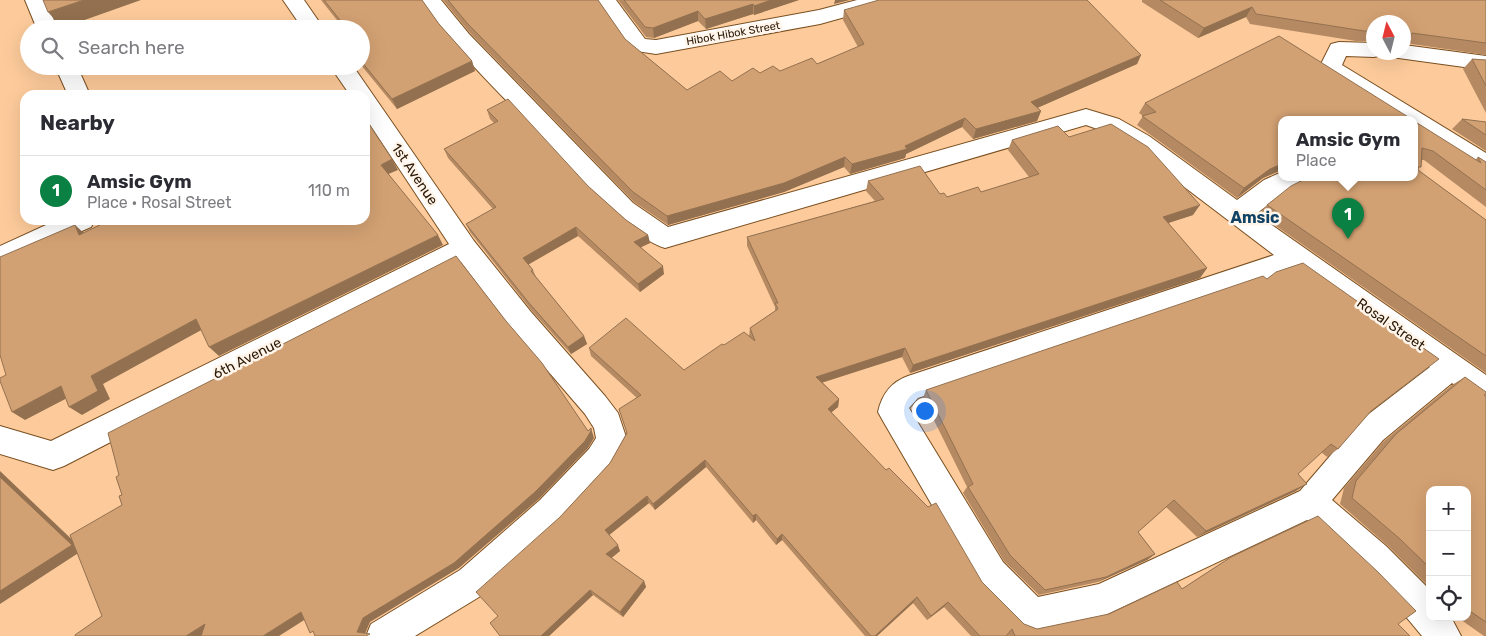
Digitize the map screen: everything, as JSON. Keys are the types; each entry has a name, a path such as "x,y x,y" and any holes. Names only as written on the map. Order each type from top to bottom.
{"street":[{"path":"35,0 44,20"},
{"path":"293,0 307,20"},
{"name":"Rosal Street","path":"430,0 462,39 624,210 665,238 1086,117 1111,125 1141,142 1297,258 1486,390"},
{"name":"Hibok Hibok Street","path":"605,0 638,45 656,47 820,17 881,0"},
{"path":"803,0 820,17"},
{"path":"1366,50 1339,49 1330,68 1408,116"},
{"path":"1411,54 1486,63"},
{"path":"70,75 77,90"},
{"path":"348,75 358,90"},
{"name":"1st Avenue","path":"370,106 465,248 521,320 595,405 607,423 612,440 600,459 551,511 472,582 383,636"},
{"path":"1418,122 1486,164"},
{"path":"1237,214 1273,187 1286,181"},
{"path":"0,257 71,225"},
{"name":"6th Avenue","path":"0,440 53,456 465,248"},
{"path":"1297,258 908,390 895,402 893,412 991,574 1032,615 1101,600 1311,502 1372,430 1439,377 1450,366"},
{"path":"1311,502 1374,558 1413,597 1444,636"}],"building":[{"path":"43,0 84,0 48,12"},
{"path":"324,0 422,0 439,24 472,61 392,99 370,72 370,20 340,20"},
{"path":"448,0 598,0 625,39 687,90 720,71 732,81 753,68 760,73 773,66 780,71 812,58 817,64 864,44 844,10 879,0 1087,0 1141,55 1031,102 1041,111 976,129 965,118 905,146 907,149 852,164 845,157 784,183 667,216 633,192 467,23"},
{"path":"624,0 771,0 705,19 698,11 653,28 645,27"},
{"path":"1160,0 1486,0 1486,43 1412,33 1411,35 1411,15 1366,15 1366,31 1364,31 1256,14 1252,7 1204,28"},
{"path":"1279,36 1407,116 1278,116 1278,166 1270,169 1244,188 1142,116 1156,112 1145,103"},
{"path":"1472,59 1486,60 1486,86"},
{"path":"508,99 588,186 626,220 648,235 634,242 663,266 638,284 576,227 523,258 533,270 531,271 584,336 568,347 529,303 466,224 496,207 444,149 498,121 487,110"},
{"path":"1462,119 1486,122 1486,135"},
{"path":"1111,124 1148,147 1200,205 1163,217 1207,268 913,365 905,348 816,377 839,399 828,409 886,470 889,468 928,507 936,503 982,582 1024,624 1037,629 1109,614 1177,582 1182,589 1231,557 1318,516 1378,572 1416,611 1398,624 1410,636 1015,636 1012,629 1006,636 980,636 948,602 931,616 917,597 875,636 871,636 782,534 777,539 756,514 753,516 705,460 653,504 647,496 605,530 618,545 606,554 644,581 620,612 590,590 541,636 500,636 490,623 498,616 476,592 560,517 610,463 627,433 619,409 641,395 589,348 626,318 684,370 722,344 724,345 744,332 755,341 750,328 778,309 775,303 778,303 747,237 884,199 868,181 920,166 940,194 944,193 947,197 978,187 981,192 1039,174 1012,140 1058,126 1069,137"},
{"path":"1418,124 1481,163 1478,157 1486,162 1486,190 1433,151 1422,148 1421,167 1418,167"},
{"path":"370,126 392,159 381,165 438,235 209,347 196,319 91,376 98,391 69,407 61,386 12,412 0,381 0,378 6,375 0,355 0,257 75,225 79,235 100,225 370,225"},
{"path":"1418,170 1486,220 1486,356 1267,205 1291,186 1301,181 1418,181"},
{"path":"456,256 506,321 542,363 588,431 591,428 585,441 535,492 454,563 363,618 357,632 370,634 366,636 315,636 313,631 310,633 301,612 263,636 201,636 205,624 186,636 75,636 102,616 70,535 122,505 119,496 122,495 116,477 119,475 108,433"},
{"path":"1303,263 1439,359 1371,411 1338,449 1331,444 1298,474 1307,484 1206,531 1174,500 1138,532 1155,554 1106,577 1045,590 1010,555 968,487 973,484 926,390 1263,276 1267,279 1276,272"},
{"path":"1465,377 1486,392 1484,395 1486,396 1486,622 1471,612 1471,486 1426,486 1426,564 1352,498 1356,481 1396,434"},
{"path":"0,477 72,545 0,591"}],"place":[{"name":"Amsic Gym","path":"1348,239"}],"district":[{"name":"Amsic","path":"1255,217"}]}
